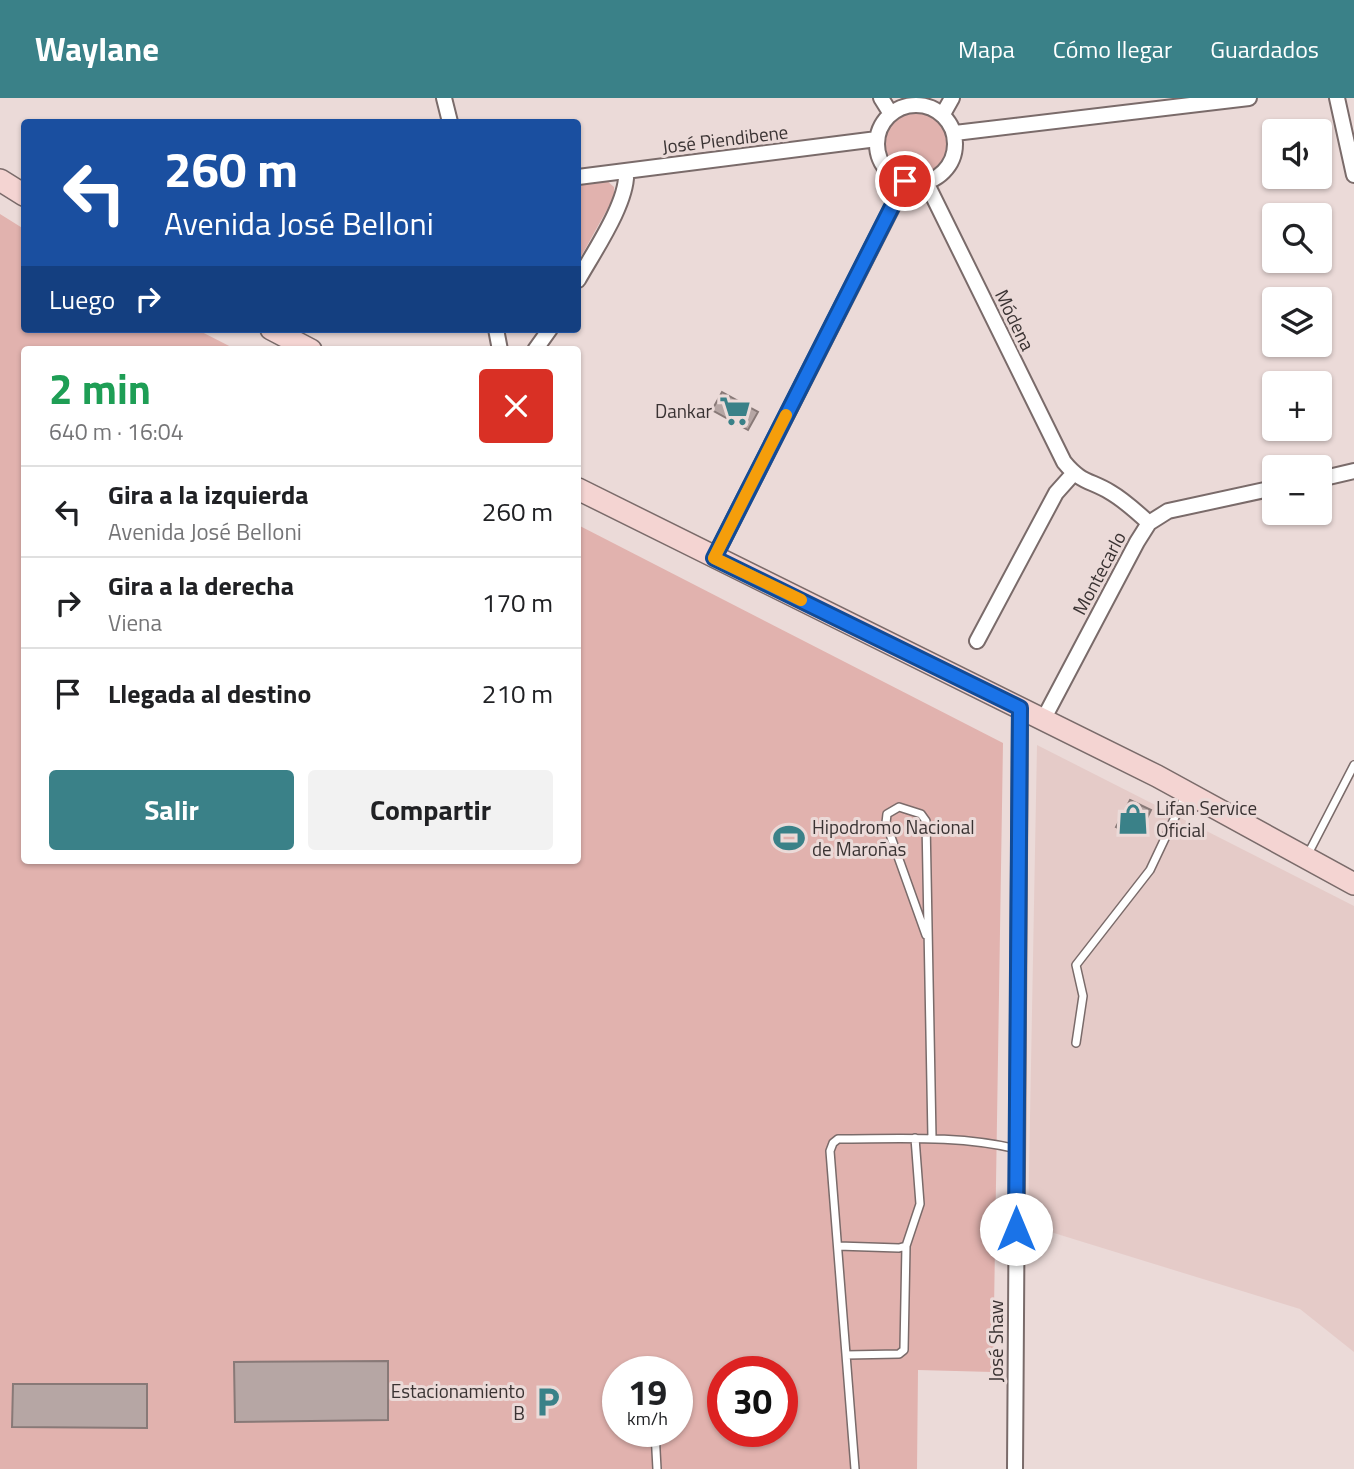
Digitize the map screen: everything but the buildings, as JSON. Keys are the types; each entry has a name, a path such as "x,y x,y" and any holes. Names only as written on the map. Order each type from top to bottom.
{"main road":[{"path":"0,180 21,193"},
{"path":"279,333 303,346"},
{"path":"581,491 1187,792 1354,884"}],"street":[{"path":"444,98 449,119"},
{"path":"881,98 891,114"},
{"path":"943,114 952,98"},
{"path":"955,134 1249,98"},
{"path":"1337,98 1354,175"},
{"path":"917,104 943,114 955,134 956,144 951,164 936,178 926,182 896,178 883,165 877,148 881,125 899,108 917,104"},
{"name":"José Piendibene","path":"581,177 877,139"},
{"path":"581,275 624,197 626,171"},
{"path":"714,558 905,181"},
{"name":"Módena","path":"926,182 1064,462 1073,474"},
{"path":"1332,476 1354,471"},
{"path":"977,641 1056,493 1073,474 1108,490 1149,523"},
{"name":"Montecarlo","path":"1043,720 1149,523 1168,511 1262,491"},
{"name":"José Shaw","path":"1015,1469 1020,708"}],"lane":[{"path":"1306,858 1354,765"},
{"path":"1076,1043 1083,996 1076,965 1150,870 1187,792"},
{"path":"926,935 886,822 887,814 899,807 921,814 926,821 926,935 932,1138"},
{"path":"846,1355 900,1354 904,1350 906,1246 920,1204 915,1138"},
{"path":"855,1469 831,1151 833,1143 838,1139 932,1138 978,1141 1017,1149"},
{"path":"838,1246 906,1246"},
{"path":"656,1447 657,1469"}],"shaded area":[{"path":"916,113 934,119 942,127 948,145 942,163 934,171 916,177 898,171 890,163 884,145 890,127 898,119"},
{"path":"606,180 614,187 614,197 581,257 581,184"},
{"name":"Hipodromo Nacional de Maroñas","path":"0,214 21,227 21,333 204,333 229,346 21,346 21,864 581,864 581,527 1003,743 993,1372 918,1370 917,1469 0,1469"},
{"path":"1037,745 1354,906 1354,1352 1300,1309 1028,1225"}],"slow traffic":[{"path":"786,415 714,558 801,600"}],"place":[{"name":"Dankar","path":"735,411"},
{"name":"Lifan Service Oficial","path":"1133,819"},
{"name":"Hipodromo Nacional de Maroñas","path":"789,838"},
{"name":"Estacionamiento B","path":"548,1402"}],"route":[{"path":"905,181 714,558 1020,708 1016,1229"}]}
